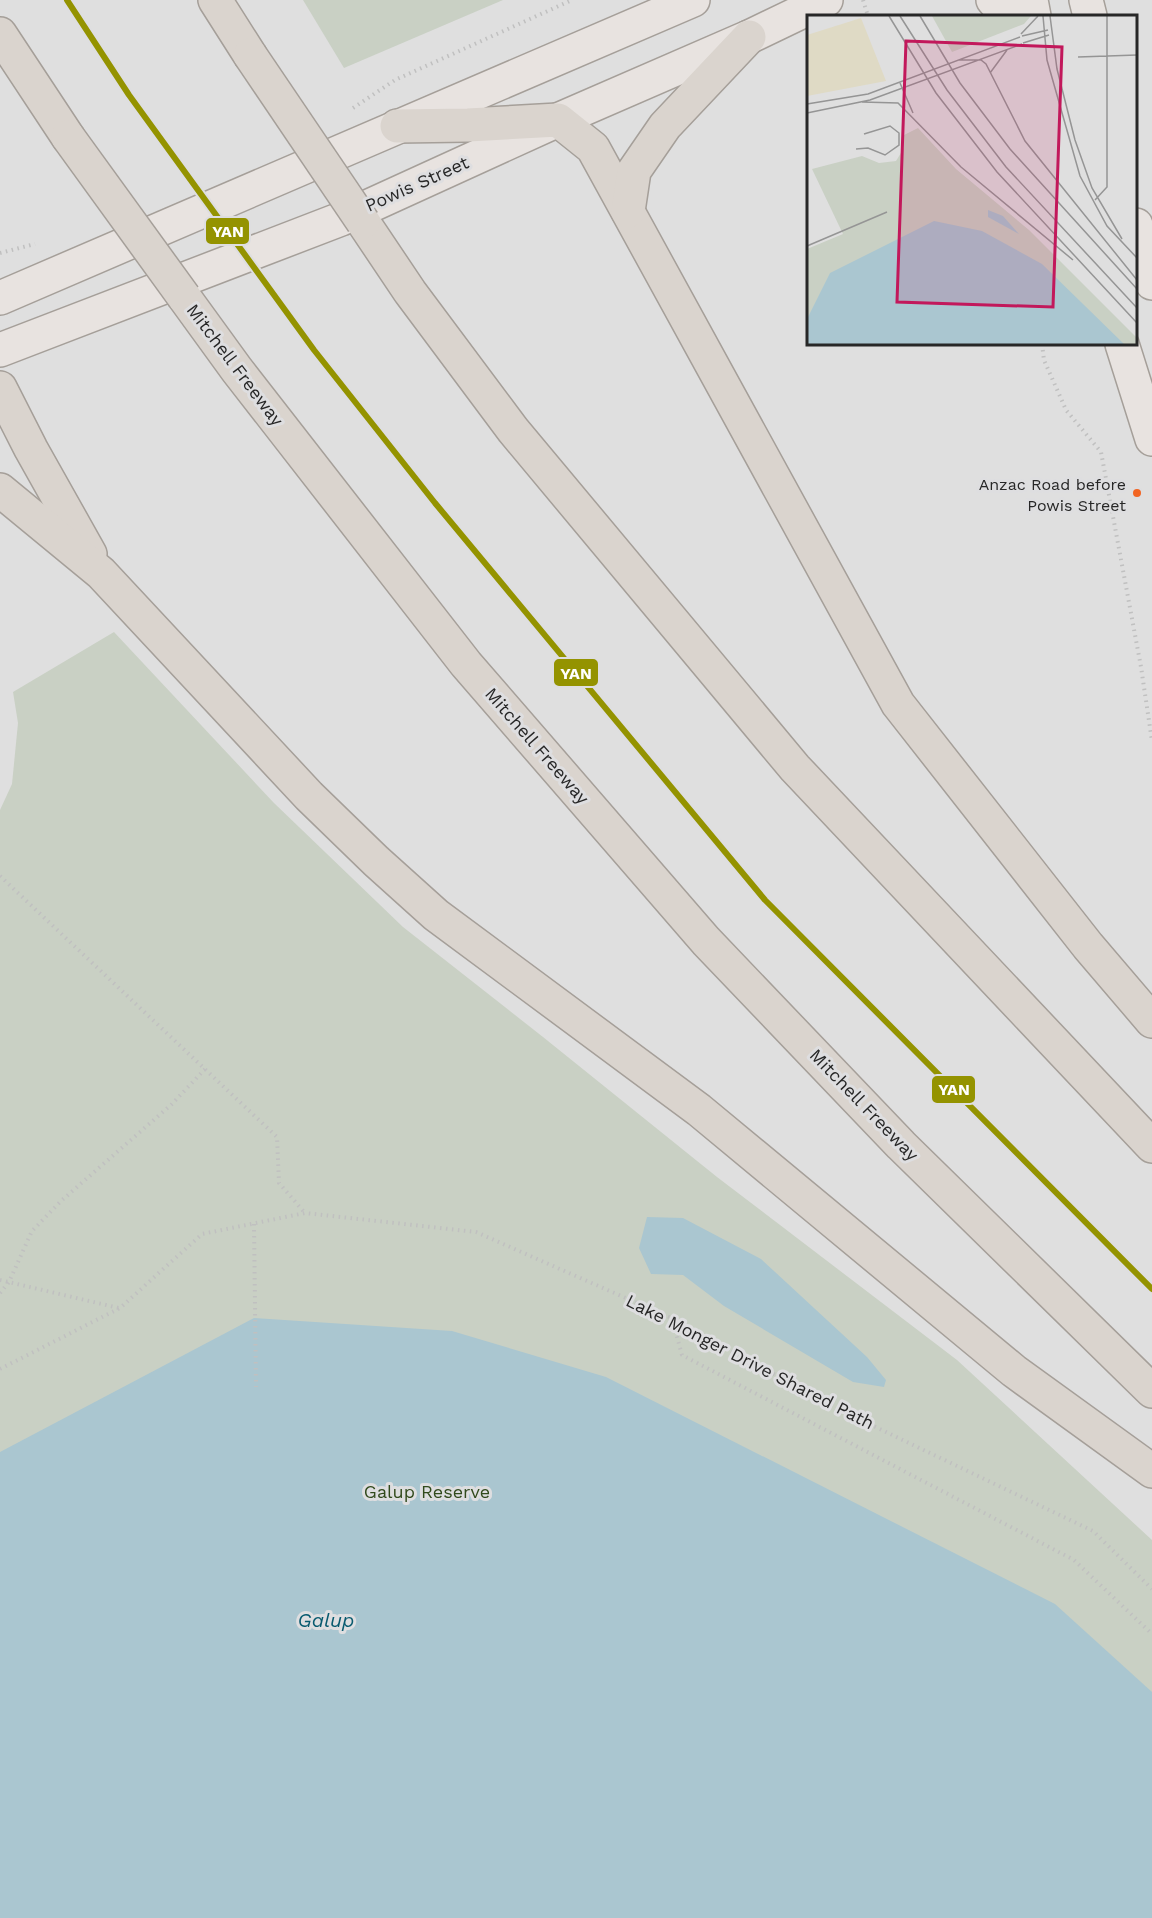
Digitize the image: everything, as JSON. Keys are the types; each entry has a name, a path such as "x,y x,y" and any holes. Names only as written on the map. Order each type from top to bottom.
{"highway":[{"path":"215,0 410,292 513,430 795,768 1152,1146"},
{"name":"Mitchell Freeway","path":"0,34 68,137 237,370 466,664 706,941 901,1145 1152,1391"},
{"path":"628,211 634,171 665,126 749,37"},
{"path":"397,126 558,120 593,148 898,704 1088,946 1152,1021"},
{"path":"0,388 31,449 102,573"},
{"path":"0,490 102,573 309,796 436,915 699,1110 1014,1371 1152,1470"}],"main road":[{"path":"0,298 693,0"},
{"name":"Powis Street","path":"0,350 341,219 558,120 749,37 826,0"},
{"path":"993,0 1006,15"},
{"path":"1031,0 1034,15"},
{"path":"1086,0 1090,15"},
{"path":"1137,229 1152,283"},
{"path":"1122,345 1152,439"}],"path":[{"path":"863,0 868,15"},
{"path":"1042,345 1044,360 1066,410 1101,452 1141,667 1152,741"},
{"path":"0,876 277,1137 279,1183 305,1213"},
{"path":"0,1293 9,1282 32,1231 61,1201 172,1104 205,1069"},
{"name":"Lake Monger Drive Shared Path","path":"0,1369 120,1308 202,1234 305,1213 476,1233 671,1318 840,1410 1093,1531 1152,1589"},
{"path":"254,1224 256,1387"},
{"path":"0,1280 120,1308"},
{"path":"671,1318 682,1354 1074,1560 1152,1634"}],"green space":[{"path":"303,0 503,0 344,68"},
{"name":"Galup Reserve","path":"114,632 274,803 403,927 717,1177 957,1360 1152,1540 1152,1918 0,1918 0,810 12,784 18,723 13,692"}],"water":[{"path":"647,1217 683,1218 761,1259 867,1357 886,1380 884,1387 853,1382 724,1306 683,1275 651,1274 639,1248"},
{"name":"Galup","path":"254,1318 452,1331 606,1377 1055,1604 1152,1692 1152,1918 0,1918 0,1452"}],"transit line":[{"name":"YAN","path":"67,0 129,95 314,350 435,503 765,900 1152,1289"}],"place":[{"name":"Anzac Road before Powis Street","path":"1137,493"}]}
